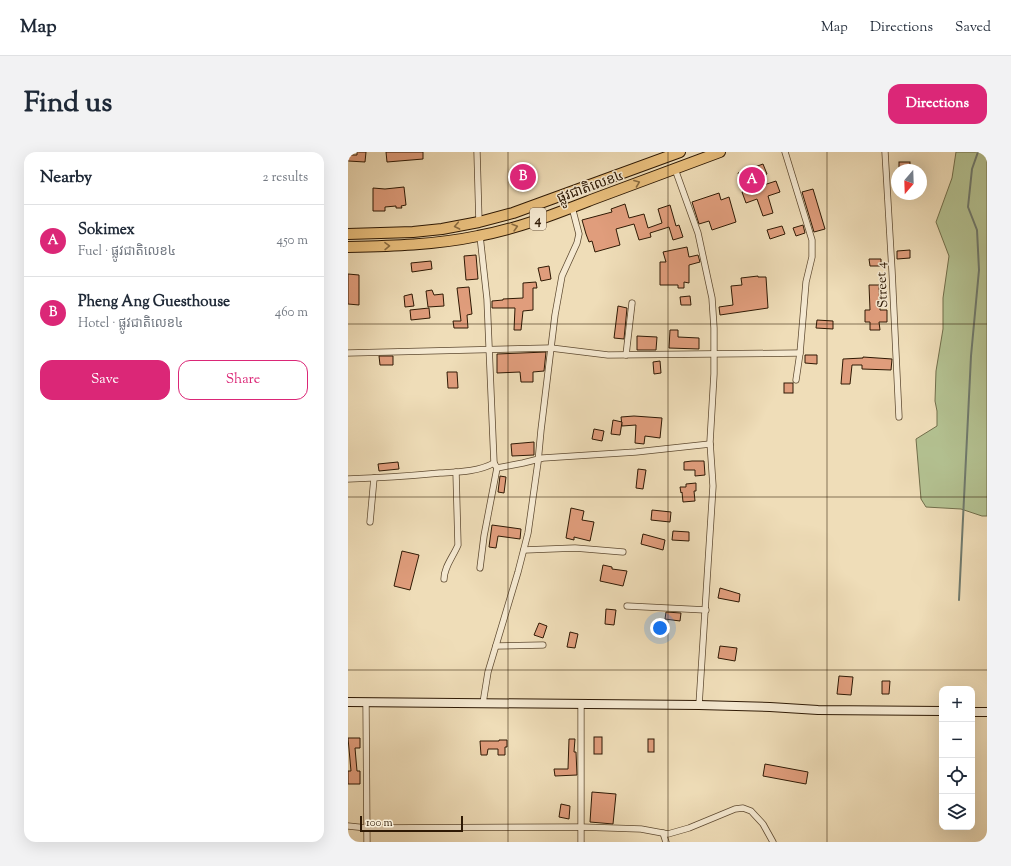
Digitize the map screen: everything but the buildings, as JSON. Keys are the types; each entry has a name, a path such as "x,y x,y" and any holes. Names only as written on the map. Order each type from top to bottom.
{"highway":[{"name":"ផ្លូវជាតិលេខ៤","path":"348,234 413,232 442,229 479,222 513,213 668,154 680,152"},
{"name":"ផ្លូវជាតិលេខ៤","path":"348,247 415,245 445,242 480,236 516,227 720,152"}],"street":[{"path":"477,152 479,222"},
{"path":"785,152 812,240 812,257 806,282 800,353 796,380"},
{"name":"S̄treet 4","path":"885,152 899,417"},
{"path":"675,169 698,233 712,298 714,355 710,444 713,486 699,705"},
{"path":"483,703 485,686 528,533 539,459 551,348 562,276 578,243 579,234 572,207"},
{"path":"480,236 487,299 488,349 495,465 480,568"},
{"path":"626,355 632,303"},
{"path":"348,353 551,348 608,355 800,353"},
{"path":"348,479 456,472 495,465 523,464 543,458 636,452 710,444"},
{"path":"444,579 444,571 454,556 458,545 456,472"},
{"path":"370,522 374,478"},
{"path":"524,550 575,548 623,552"},
{"path":"627,606 706,610"},
{"path":"496,646 543,645"},
{"path":"348,702 699,705 818,710 939,711"},
{"path":"366,703 367,842"},
{"path":"581,842 582,705"},
{"path":"975,712 987,712"},
{"path":"348,826 367,828 581,827 641,829 663,833 676,832 735,808 743,808 752,811 763,824 773,842"},
{"path":"663,833 666,842"}],"green space":[{"path":"956,152 987,152 987,516 982,516 961,509 926,507 921,499 916,439 937,426 935,401 936,371 943,329 943,298 949,256 936,222 952,178"}],"waterway":[{"path":"959,600 971,356 979,270 977,230 968,207 972,169 978,152"}],"place":[{"name":"Pheng Ang Guesthouse","path":"523,177"},
{"name":"Sokimex","path":"752,180"}]}
